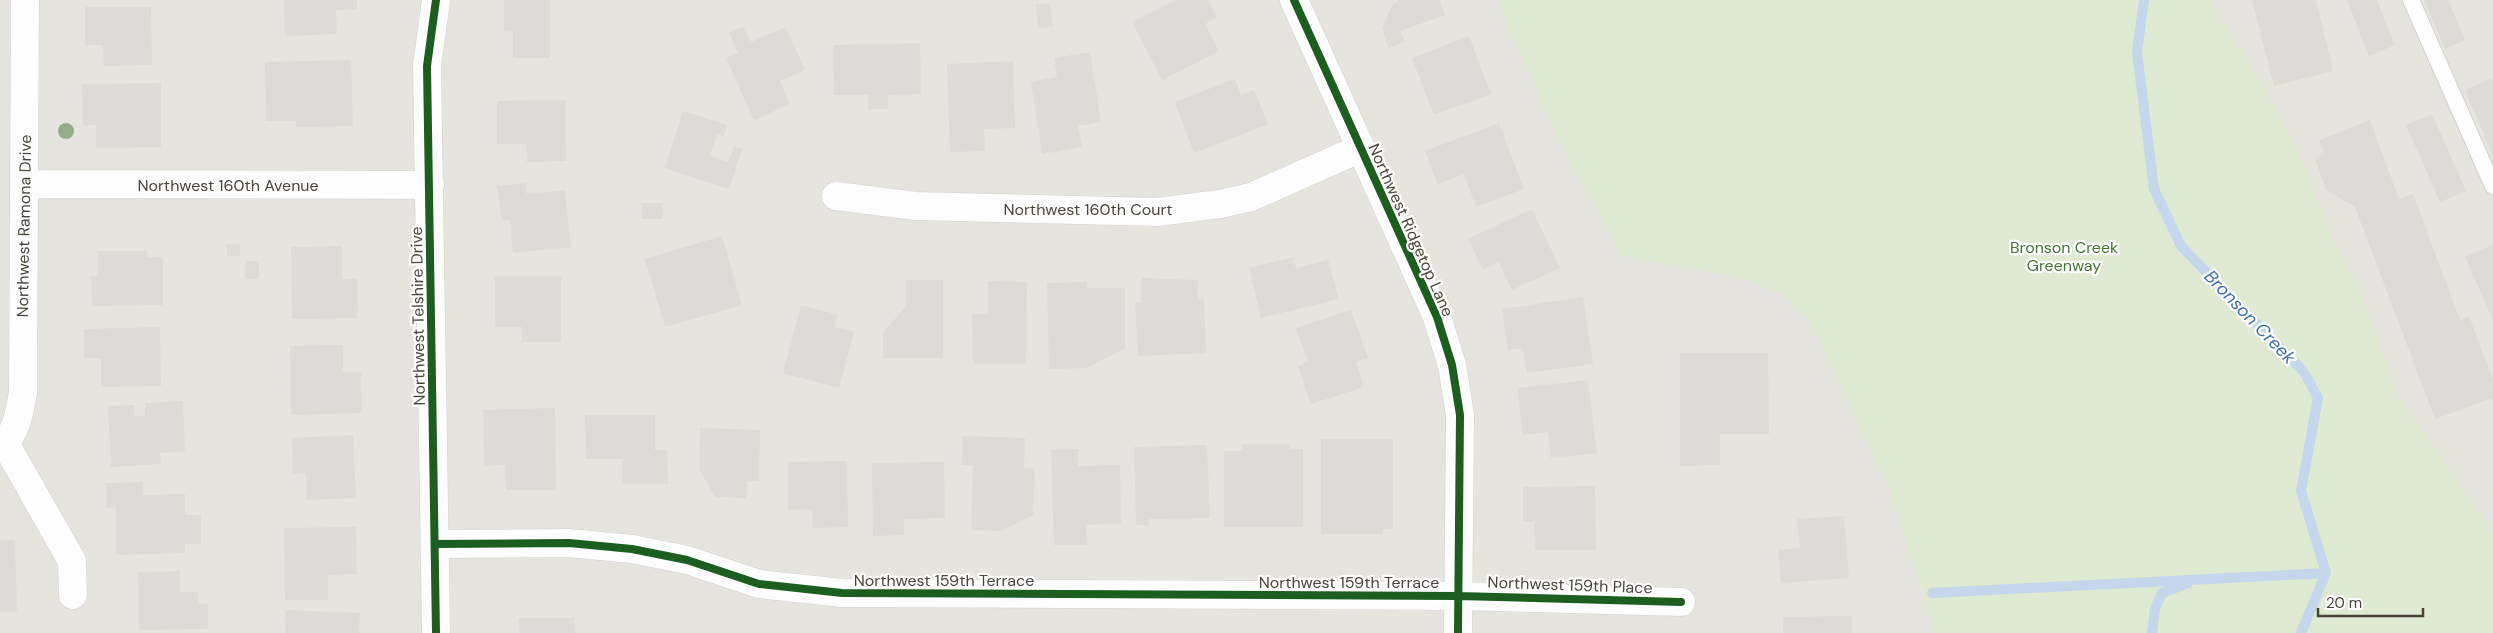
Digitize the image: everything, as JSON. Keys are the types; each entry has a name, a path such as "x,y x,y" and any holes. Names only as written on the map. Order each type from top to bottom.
{"street":[{"name":"Northwest Ramona Drive","path":"2,444 18,419 23,392 26,0"},
{"name":"Northwest Telshire Drive","path":"436,0 427,66 436,633"},
{"name":"Northwest Ridgetop Lane","path":"1294,0 1359,149 1437,317 1452,365 1460,415 1458,633"},
{"name":"Northwest 160th Court","path":"836,196 916,206 1157,212 1220,204 1251,197 1359,149"},
{"name":"Northwest 160th Avenue","path":"25,184 430,185"},
{"path":"2,444 72,562 73,596"},
{"name":"Northwest 159th Terrace","path":"436,544 569,543 632,549 687,560 759,584 842,593 1458,596"},
{"name":"Northwest 159th Place","path":"1458,596 1681,602"}],"lane":[{"path":"2411,0 2493,186"}],"shaded area":[{"path":"0,0 1497,0 1556,133 1622,256 1742,278 1782,294 1810,322 1888,483 1935,633 0,633"},
{"path":"2209,0 2493,0 2493,532 2396,393 2359,286 2332,238 2298,150 2253,69"}],"green space":[{"name":"Bronson Creek Greenway","path":"1497,0 2209,0 2253,69 2298,150 2332,238 2359,286 2396,393 2493,532 2493,633 1935,633 1888,483 1810,322 1782,294 1742,278 1622,256 1556,133"}],"building":[{"path":"284,0 357,0 357,9 336,10 337,34 285,36"},
{"path":"504,0 550,0 550,58 513,58 513,31 504,30"},
{"path":"1176,0 1208,0 1217,17 1205,24 1219,51 1162,80 1132,22"},
{"path":"1397,0 1440,0 1445,15 1400,31 1405,42 1388,48 1382,28 1393,4 1398,2"},
{"path":"2252,0 2316,0 2333,71 2274,86"},
{"path":"2347,0 2377,0 2395,45 2369,56"},
{"path":"2424,0 2448,0 2465,40 2445,49"},
{"path":"1050,3 1053,27 1038,28 1036,4"},
{"path":"85,7 151,7 152,65 104,66 103,45 85,45"},
{"path":"743,27 751,42 786,27 805,70 780,81 790,104 754,120 726,58 738,53 729,33"},
{"path":"1469,36 1491,94 1434,115 1412,58"},
{"path":"920,43 921,94 888,95 888,109 868,109 868,95 834,95 833,45"},
{"path":"1090,52 1101,122 1078,126 1082,147 1042,154 1031,82 1057,77 1054,58"},
{"path":"351,60 353,126 296,127 296,121 266,121 265,62"},
{"path":"1013,61 1015,128 984,129 985,151 950,152 947,64"},
{"path":"2493,78 2493,155 2465,90"},
{"path":"1235,79 1241,95 1254,90 1268,124 1194,153 1175,102"},
{"path":"161,83 161,147 96,148 96,125 83,125 82,84"},
{"path":"565,100 566,161 527,162 526,144 497,144 497,101"},
{"path":"683,111 727,125 724,136 717,134 710,156 728,162 734,146 742,149 729,189 665,168"},
{"path":"2432,114 2466,191 2440,202 2406,125"},
{"path":"2370,120 2399,199 2413,194 2460,320 2469,316 2493,379 2493,398 2435,419 2355,207 2326,190 2315,158 2324,154 2319,140"},
{"path":"1499,123 1524,189 1476,207 1464,174 1438,184 1425,151"},
{"path":"525,183 527,194 565,190 571,247 513,253 510,220 502,221 497,186"},
{"path":"642,203 662,203 663,219 642,219"},
{"path":"1532,209 1560,268 1512,290 1499,262 1483,270 1468,239"},
{"path":"722,236 742,305 665,327 645,259"},
{"path":"227,244 240,244 240,256 227,256"},
{"path":"342,246 342,279 357,279 358,318 292,319 291,247"},
{"path":"2493,246 2493,320 2465,257"},
{"path":"98,251 147,251 147,257 163,257 163,305 92,306 91,276 98,276"},
{"path":"1293,257 1296,268 1328,260 1339,299 1261,318 1249,268"},
{"path":"246,261 259,261 259,279 245,279"},
{"path":"495,276 561,276 561,342 522,342 522,327 495,327"},
{"path":"1142,278 1198,280 1197,300 1204,299 1206,353 1138,356 1135,302 1141,302"},
{"path":"906,280 943,280 943,358 883,358 883,332 906,307"},
{"path":"988,281 1027,282 1026,364 973,364 972,314 988,314"},
{"path":"1087,282 1087,288 1125,288 1125,348 1087,368 1049,369 1047,283"},
{"path":"1583,297 1593,364 1527,373 1523,348 1508,350 1502,309"},
{"path":"801,305 838,315 834,327 854,332 839,388 783,373"},
{"path":"1351,310 1368,358 1356,362 1364,387 1311,404 1298,366 1308,362 1296,328"},
{"path":"160,327 161,386 101,387 101,358 84,358 84,329"},
{"path":"343,345 343,372 361,372 362,413 291,415 290,346"},
{"path":"1680,353 1768,353 1769,434 1720,434 1720,465 1680,466"},
{"path":"1588,380 1597,453 1551,458 1548,432 1523,435 1517,388"},
{"path":"183,401 185,452 160,453 161,464 111,467 108,406 134,405 134,416 145,416 145,403"},
{"path":"555,408 556,490 506,490 505,465 484,466 483,410"},
{"path":"585,415 655,415 655,450 667,450 668,484 622,484 622,459 586,459"},
{"path":"700,428 760,430 759,481 747,481 746,498 715,497 699,469"},
{"path":"353,435 356,498 307,500 306,473 293,474 292,438"},
{"path":"963,436 1025,438 1024,468 1035,469 1033,515 1001,531 971,530 973,465 962,465"},
{"path":"1321,439 1393,439 1393,529 1383,529 1383,534 1321,534"},
{"path":"1243,444 1289,444 1289,450 1303,449 1303,527 1224,527 1224,451 1243,451"},
{"path":"1207,445 1210,518 1149,519 1149,525 1136,525 1134,447"},
{"path":"1078,449 1078,466 1120,465 1121,524 1086,525 1087,545 1054,545 1051,450"},
{"path":"847,461 848,527 813,528 812,509 788,510 788,462"},
{"path":"944,462 945,518 904,519 904,535 873,536 872,463"},
{"path":"143,482 143,495 185,494 185,515 201,515 201,544 185,544 185,553 116,555 116,507 107,508 106,483"},
{"path":"1595,486 1596,550 1535,550 1534,522 1523,522 1523,487"},
{"path":"1844,516 1849,578 1781,583 1778,550 1800,548 1797,519"},
{"path":"356,527 357,574 328,575 328,600 285,600 284,528"},
{"path":"0,540 15,540 17,612 0,612"},
{"path":"180,571 180,592 198,592 198,604 208,603 208,629 139,630 138,572"},
{"path":"286,610 360,613 359,633 285,633"},
{"path":"1852,616 1852,633 1783,633 1783,617"},
{"path":"518,618 574,618 575,633 519,633"}],"waterway":[{"name":"Bronson Creek","path":"2144,0 2137,52 2154,189 2181,246 2304,372 2318,398 2301,491 2326,573 2301,633"},
{"path":"1932,593 2326,573"},
{"path":"2152,633 2155,608 2162,593 2188,583"}],"cycle path":[{"path":"436,0 427,66 436,633"},
{"path":"1294,0 1437,317 1452,365 1460,415 1458,633"},
{"path":"435,544 569,543 632,549 687,560 759,584 842,593 1458,596 1681,602"}]}
